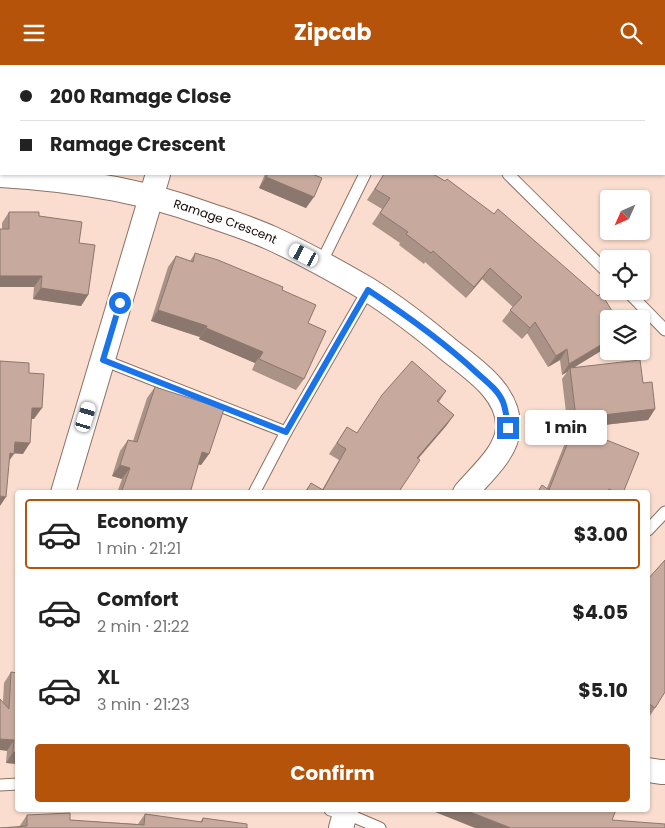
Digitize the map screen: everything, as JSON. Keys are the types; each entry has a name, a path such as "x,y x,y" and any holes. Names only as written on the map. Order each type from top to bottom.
{"street":[{"name":"Ramage Crescent","path":"0,175 21,176 117,189 198,211 270,238 321,263 368,290 401,312 467,364 493,388 502,401 508,428 501,451 468,490"},
{"path":"64,490 158,175"},
{"path":"650,770 665,771"}],"lane":[{"path":"321,263 364,175"},
{"path":"509,175 600,265"},
{"path":"256,490 286,432 368,290"},
{"path":"635,300 665,329"},
{"path":"103,360 286,432"},
{"path":"650,528 665,513"},
{"path":"0,785 15,784"},
{"path":"340,815 380,828"}],"building":[{"path":"267,175 314,175 322,178 314,197 266,177"},
{"path":"383,175 435,175 445,181 447,179 494,214 498,209 598,296 600,294 600,300 605,300 611,310 600,310 600,345 569,364 567,349 556,356 535,322 530,328 510,310 522,297 490,268 474,287 433,251 431,253 406,234 408,232 380,213 390,198 375,189"},
{"path":"9,212 39,212 39,216 82,222 79,243 95,245 88,295 41,288 42,276 0,276 0,229 9,229"},
{"path":"195,253 218,260 283,287 282,290 316,305 308,323 326,331 304,379 259,359 263,352 206,328 207,326 158,310 176,256 193,262"},
{"path":"640,360 643,383 652,382 655,409 576,418 570,368"},
{"path":"0,361 29,363 29,373 44,374 42,408 32,408 30,443 15,442 14,454 10,453 6,497 0,496"},
{"path":"412,361 446,391 437,401 454,415 417,458 420,460 400,490 323,490 346,449 337,443 347,427 357,433 382,395"},
{"path":"155,387 224,409 209,454 202,452 191,490 122,490 130,468 120,465 128,440 137,442"},
{"path":"574,427 639,453 624,490 549,490"},
{"path":"311,483 323,490 307,490"},
{"path":"542,485 549,490 539,490"},
{"path":"665,560 665,692 655,708 650,704 650,577"},
{"path":"11,672 15,673 15,752 13,752 14,740 0,739 0,699 9,709"},
{"path":"470,812 615,812 612,820 665,824 665,828 511,828"},
{"path":"70,813 70,820 144,825 145,814 202,822 203,818 247,824 247,828 0,828 27,826 27,815"}],"route":[{"path":"120,303 103,360 286,432 368,290 432,335 493,388 502,401 508,428"}]}
